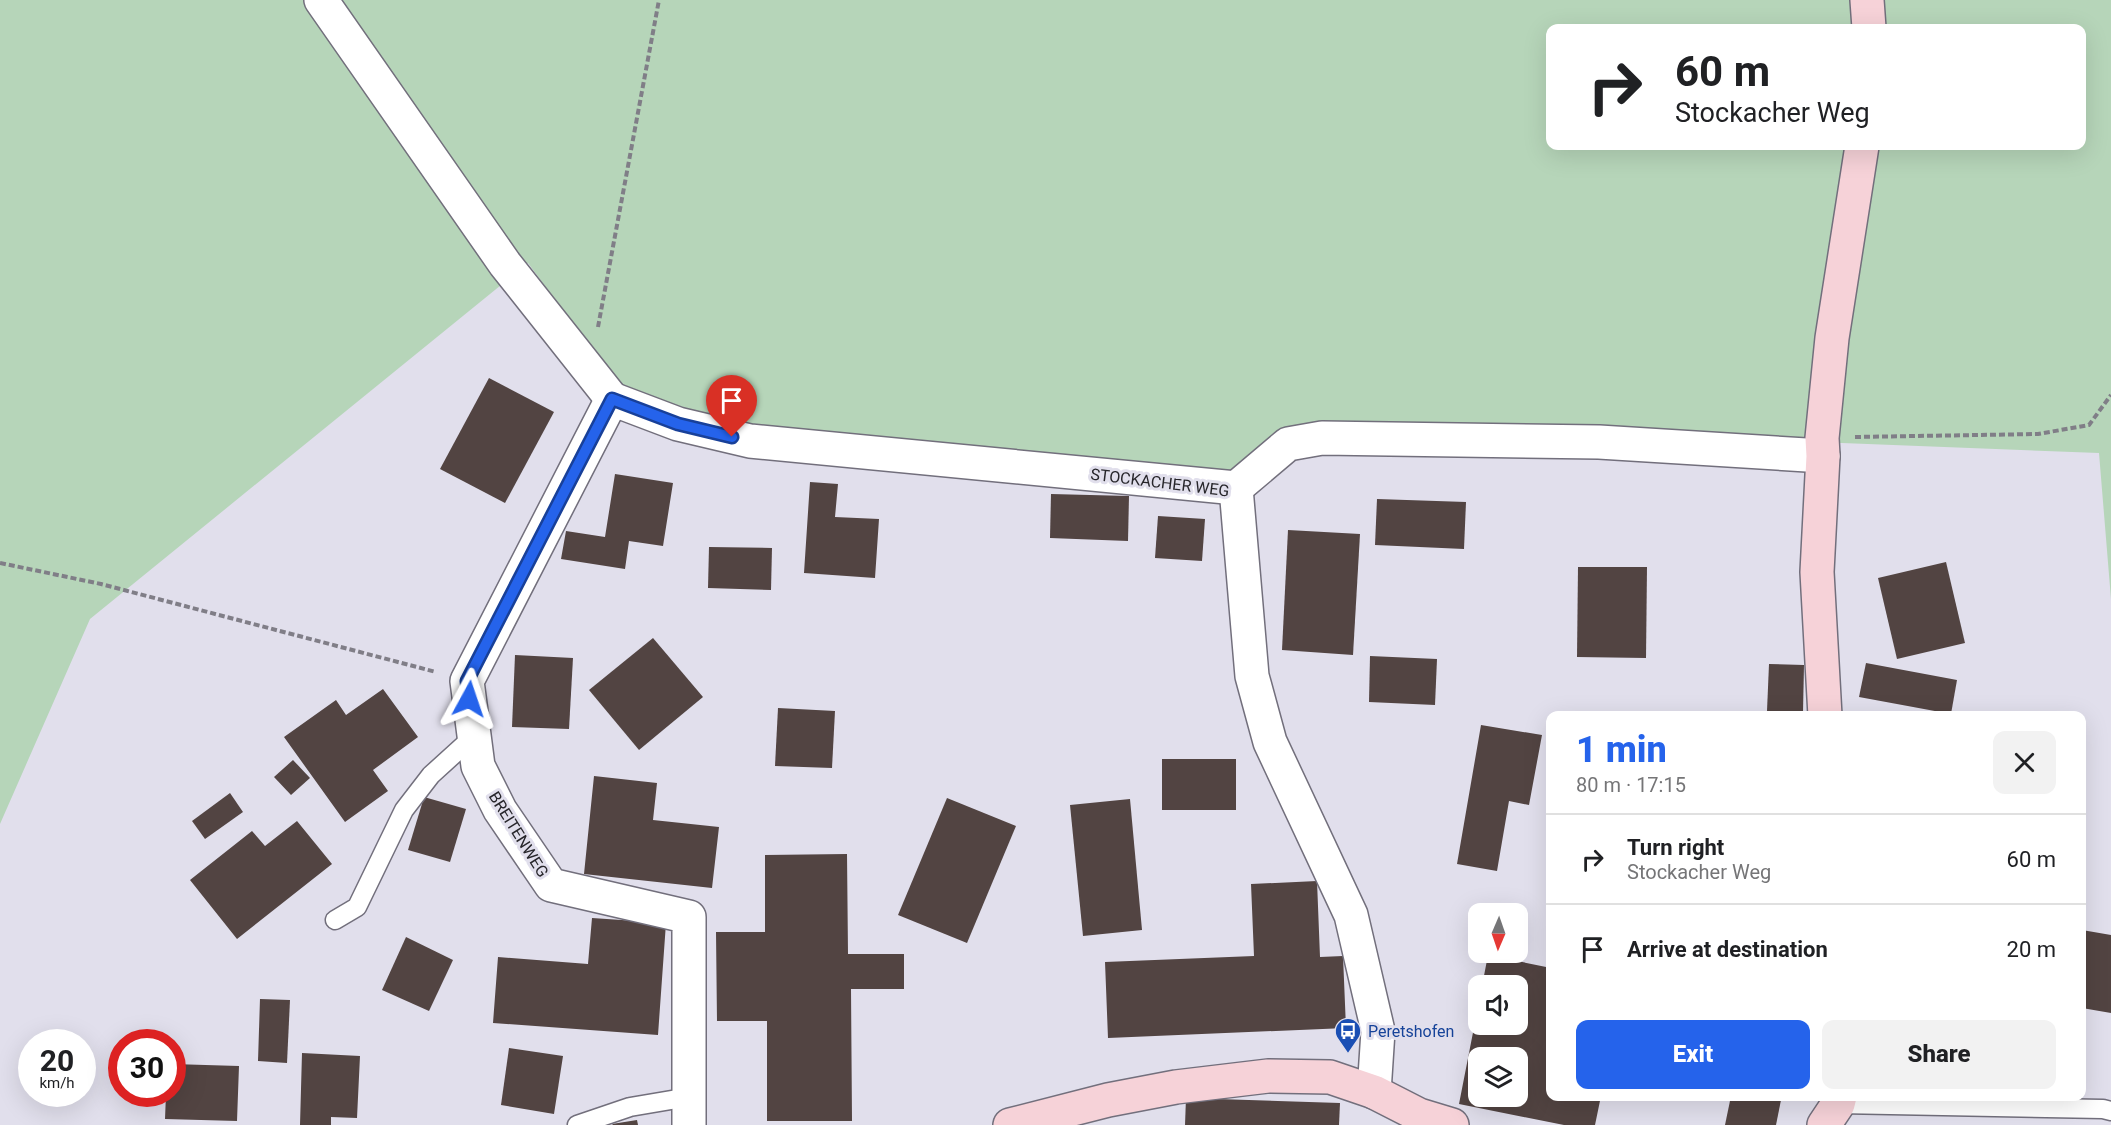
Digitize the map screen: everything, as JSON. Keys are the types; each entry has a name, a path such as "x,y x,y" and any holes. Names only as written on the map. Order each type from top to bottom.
{"street":[{"path":"321,0 505,264 612,399 467,681"},
{"path":"1867,0 1869,24"},
{"path":"1825,711 1817,572 1823,447 1832,338 1861,150"},
{"name":"STOCKACHER WEG","path":"612,399 678,424 750,441 1236,488 1252,676 1270,742 1351,915 1378,1031 1374,1092"},
{"path":"1236,488 1288,444 1322,438 1823,447"},
{"name":"BREITENWEG","path":"467,681 478,766 500,810 551,885 689,917 689,1111"},
{"path":"1023,1123 1108,1100 1176,1087 1268,1076 1329,1077 1374,1092 1419,1115 1452,1125"}],"lane":[{"path":"335,920 357,907 404,810 431,774 474,736"},
{"path":"577,1125 630,1107 689,1111"},
{"path":"1834,1108 2103,1109 2111,1112"}],"path":[{"path":"590,371 659,0"},
{"path":"1823,447 2038,434 2089,425 2111,395"},
{"path":"0,563 101,584 467,681"}],"green space":[{"path":"0,0 2111,0 2111,599 2099,453 1326,423 1230,474 749,427 675,414 621,390 528,263 90,619 0,824"}],"building":[{"path":"489,378 554,412 505,503 440,469"},
{"path":"615,474 673,483 663,546 629,541 625,569 561,559 566,531 605,537"},
{"path":"810,482 838,484 835,517 879,519 875,578 804,573"},
{"path":"1051,494 1129,496 1128,541 1050,538"},
{"path":"1377,499 1466,502 1464,549 1375,545"},
{"path":"1158,516 1205,519 1202,561 1155,558"},
{"path":"1288,530 1360,534 1353,655 1282,650"},
{"path":"709,547 772,548 771,590 708,588"},
{"path":"1946,562 1965,643 1897,659 1878,578"},
{"path":"1578,567 1647,567 1646,658 1577,657"},
{"path":"653,638 703,697 639,750 589,690"},
{"path":"515,655 573,658 569,729 512,727"},
{"path":"1370,656 1437,659 1435,705 1369,702"},
{"path":"1866,663 1957,680 1952,711 1935,711 1859,697"},
{"path":"1769,664 1804,665 1803,711 1767,711"},
{"path":"383,689 418,737 373,770 388,791 345,822 284,737 336,700 346,715"},
{"path":"778,708 835,711 832,768 775,766"},
{"path":"1481,725 1542,735 1529,805 1509,801 1497,871 1457,864"},
{"path":"1162,759 1236,759 1236,810 1162,810"},
{"path":"293,760 310,778 291,795 274,777"},
{"path":"594,776 657,783 653,820 719,827 712,888 584,874"},
{"path":"230,793 243,812 205,839 192,821"},
{"path":"424,797 466,809 450,862 408,850"},
{"path":"947,798 1016,826 967,943 898,915"},
{"path":"1130,799 1142,930 1083,936 1070,805"},
{"path":"297,821 332,864 237,939 190,880 252,831 265,846"},
{"path":"847,854 848,954 904,954 904,989 851,989 852,1121 767,1121 767,1021 717,1021 716,932 765,932 765,855"},
{"path":"1317,881 1320,957 1343,956 1346,1028 1108,1038 1105,962 1254,956 1251,884"},
{"path":"592,918 666,923 658,1035 493,1023 498,957 588,964"},
{"path":"2086,931 2111,935 2111,1013 2086,1009"},
{"path":"406,937 453,960 429,1011 382,990"},
{"path":"1486,963 1527,963 1546,967 1546,1101 1600,1101 1595,1125 1564,1125 1474,1107 1528,1107 1528,1047 1470,1047 1473,1035 1528,1035 1528,975 1484,975"},
{"path":"260,999 290,1000 287,1063 258,1061"},
{"path":"509,1048 563,1056 554,1114 501,1105"},
{"path":"302,1053 360,1056 357,1118 331,1117 331,1125 300,1125"},
{"path":"1468,1058 1468,1106 1459,1104"},
{"path":"186,1064 239,1066 237,1121 165,1119 165,1107 186,1107"},
{"path":"1186,1098 1340,1103 1339,1125 1185,1125"},
{"path":"1730,1101 1781,1101 1776,1125 1725,1125"},
{"path":"637,1120 638,1125 612,1124"}],"place":[{"name":"Peretshofen","path":"1348,1054"}],"route":[{"path":"469,699 467,681 612,399 678,424 732,437"}]}
